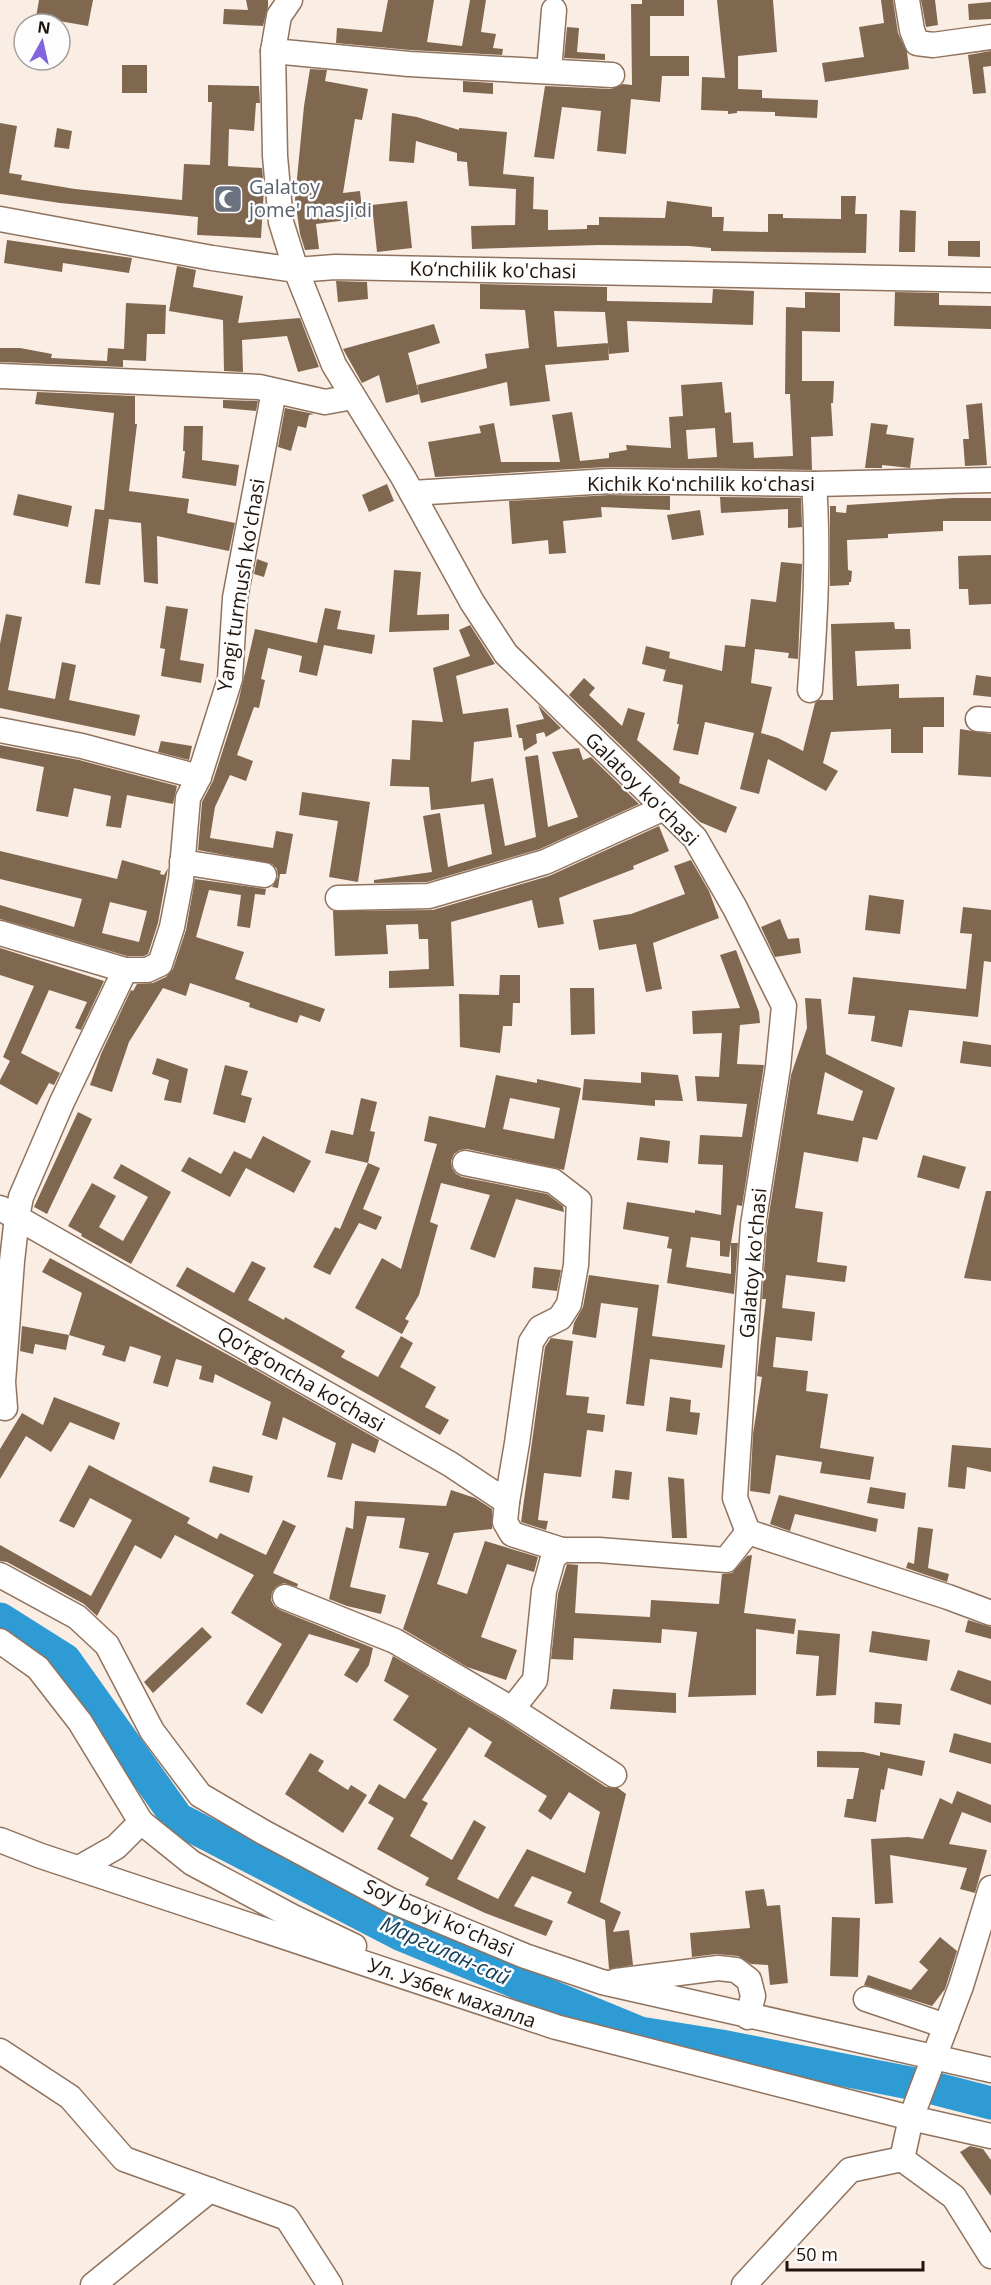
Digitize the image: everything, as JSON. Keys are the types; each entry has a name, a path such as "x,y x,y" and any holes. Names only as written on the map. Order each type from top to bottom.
{"street":[{"path":"907,0 912,30 917,43 933,45 991,37"},
{"name":"Galatoy ko'chasi","path":"280,5 273,51 276,156 281,222 296,270 334,365 412,493 472,602 506,654 695,838 735,908 784,1006 778,1067 753,1225 735,1498 748,1532"},
{"path":"549,71 554,10"},
{"path":"273,51 409,64 612,75"},
{"name":"Ko‘nchilik ko'chasi","path":"0,219 212,258 296,270 335,267 991,280"},
{"path":"0,376 259,387 325,402 353,397"},
{"name":"Yangi turmush ko'chasi","path":"0,933 125,970 147,970 160,964 172,927 182,862 188,798 200,777 230,679 235,598 274,391"},
{"name":"Kichik Koʻnchilik koʻchasi","path":"412,493 609,481 814,484 991,480"},
{"path":"810,690 817,582 814,484"},
{"path":"0,730 82,746 200,777"},
{"path":"338,898 429,896 544,862 664,808"},
{"path":"182,862 264,875"},
{"path":"2,1410 8,1212 21,1197 62,1102 125,970"},
{"path":"465,1163 553,1181 579,1201 576,1265 568,1304 560,1318 540,1329 531,1342 507,1502 506,1522 512,1534 562,1550 599,1550 726,1560 748,1532 991,1613"},
{"name":"Qo‘rg‘oncha ko‘chasi","path":"8,1212 450,1464 507,1502"},
{"path":"512,1709 536,1680 544,1591 553,1558 562,1550"},
{"name":"Soy boʻyi koʻchasi","path":"0,1575 77,1617 107,1645 152,1731 200,1795 263,1832 390,1899 525,1956 603,1982 748,2017 991,2070"},
{"path":"285,1597 395,1641 512,1709 614,1775"},
{"path":"0,1641 38,1668 81,1722 141,1822 192,1863 293,1917 442,1989"},
{"path":"79,1868 116,1847 141,1822"},
{"name":"Ул. Узбек махалла","path":"0,1840 556,2028 911,2118 991,2136"},
{"path":"902,2159 911,2118 946,2026 984,1945 985,1903 991,1888"},
{"path":"603,1982 718,1968 736,1970 748,1980 753,1996 748,2017"},
{"path":"866,1999 946,2026"},
{"path":"0,2051 70,2097 124,2159 287,2218 330,2285"},
{"path":"744,2285 850,2170 902,2159 954,2197 991,2256"},
{"path":"93,2285 210,2190"}],"building":[{"path":"39,0 93,0 88,26 72,23 72,12 37,12"},
{"path":"246,0 268,0 263,26 223,24 224,9 248,10"},
{"path":"388,0 434,0 427,42 462,46 470,0 486,0 481,32 496,34 493,48 503,49 502,55 336,43 337,28 382,32"},
{"path":"642,0 684,0 684,16 650,16 650,56 689,56 689,76 662,76 660,102 631,99 626,154 597,151 601,111 562,107 554,159 534,157 545,86 611,89 623,84 632,85 631,4 642,4"},
{"path":"717,0 773,0 777,52 738,56 738,89 762,90 762,98 818,100 817,118 775,116 775,112 737,111 737,113 728,114 728,111 701,110 702,77 725,78"},
{"path":"881,0 893,0 898,33 907,52 909,69 825,82 822,63 864,57 859,27 884,23"},
{"path":"921,0 935,0 938,25 926,27"},
{"path":"991,2 991,19 969,20 968,4"},
{"path":"567,27 579,28 577,52 605,54 605,60 564,58"},
{"path":"991,51 991,66 983,67 986,93 973,94 968,55"},
{"path":"122,65 147,65 147,93 122,93"},
{"path":"310,69 327,70 325,81 368,89 362,120 355,119 343,193 360,191 363,218 316,224 319,249 305,250 300,234 295,199"},
{"path":"463,81 493,83 493,94 463,92"},
{"path":"208,85 259,86 260,103 256,103 254,131 229,129 228,166 262,168 264,188 261,238 197,235 198,217 60,203 0,194 0,123 17,126 9,173 22,175 21,180 75,189 182,200 184,164 210,165 212,102 208,102"},
{"path":"392,113 417,117 459,130 459,128 507,132 503,174 534,177 533,209 548,210 548,230 587,229 587,225 599,225 599,217 665,218 667,201 712,207 712,217 724,217 723,231 768,232 768,214 783,214 783,218 841,219 841,196 856,196 855,214 867,214 866,253 711,251 711,248 689,246 599,245 472,249 471,226 515,225 516,189 469,186 467,162 457,161 457,153 416,141 414,163 389,161"},
{"path":"57,128 72,131 69,149 54,147"},
{"path":"407,201 412,248 377,252 372,205"},
{"path":"900,210 916,211 915,252 899,252"},
{"path":"7,240 132,258 129,273 63,263 62,272 4,263"},
{"path":"948,241 980,241 980,257 948,256"},
{"path":"177,266 196,270 193,287 243,296 238,323 300,318 319,367 298,372 287,336 242,340 243,372 224,371 223,320 169,311"},
{"path":"336,281 367,282 368,299 338,302"},
{"path":"480,284 607,287 607,301 712,303 713,289 754,291 753,325 627,321 629,352 609,354 608,344 609,360 545,365 550,401 510,406 507,382 421,403 417,385 487,368 485,354 529,348 525,310 480,309","holes":["554,311 605,312 608,343 557,347"]},
{"path":"805,292 840,293 840,332 802,331 802,381 834,381 833,403 831,403 833,436 811,437 812,470 608,467 435,477 428,442 481,433 479,426 494,423 501,462 560,462 552,415 572,412 580,461 609,458 609,453 627,450 626,445 671,448 669,417 683,416 681,385 722,382 725,413 731,412 733,443 753,442 754,458 793,456 790,394 785,394 786,307 805,308","holes":["715,428 717,457 688,459 686,430"]},
{"path":"895,292 939,293 939,305 991,306 991,329 894,326"},
{"path":"126,303 166,305 165,334 147,334 146,361 123,360 123,367 0,362 0,348 20,348 52,354 51,358 107,361 108,348 124,349"},
{"path":"434,324 440,343 408,353 419,394 386,403 379,375 362,383 343,349"},
{"path":"37,392 135,396 135,424 137,424 129,491 189,499 187,513 235,523 229,551 157,536 158,584 144,582 141,523 109,519 100,585 85,583 95,509 104,510 114,413 35,404"},
{"path":"223,400 258,401 256,411 223,408"},
{"path":"982,403 987,465 965,466 963,439 969,439 966,405"},
{"path":"285,408 314,414 309,415 306,428 298,426 291,451 278,447"},
{"path":"871,423 888,425 886,434 914,438 910,468 882,465 882,468 865,468"},
{"path":"184,426 203,426 202,460 239,465 236,486 182,478 185,451 183,451"},
{"path":"387,484 394,501 369,512 362,495"},
{"path":"18,494 72,506 68,527 13,515"},
{"path":"609,495 670,496 670,510 601,507 602,517 563,521 566,553 549,554 548,540 512,544 509,501"},
{"path":"720,497 801,498 802,527 788,528 788,509 721,513"},
{"path":"991,498 991,521 943,521 943,531 888,534 888,538 847,540 848,570 852,571 851,582 849,585 830,586 830,506 836,506 836,512 846,513 847,505"},
{"path":"700,510 704,535 672,540 667,515"},
{"path":"991,555 991,604 969,605 968,589 959,589 958,556"},
{"path":"257,559 268,563 264,577 254,574"},
{"path":"781,562 802,564 798,659 788,658 789,653 755,649 751,683 772,687 761,733 778,738 803,751 815,703 819,700 833,700 831,624 894,622 895,629 910,629 911,649 855,651 857,686 899,684 899,698 944,697 944,727 923,727 923,753 891,753 891,729 831,732 823,763 838,771 826,791 768,759 759,794 740,789 754,733 705,722 698,755 673,750 679,724 677,724 683,685 663,681 666,670 642,664 646,646 670,652 669,658 722,671 725,645 745,647 751,599 776,602"},
{"path":"394,570 421,572 417,615 449,614 449,630 389,632"},
{"path":"166,606 188,609 180,660 204,664 201,683 161,676 165,649 160,648"},
{"path":"325,608 341,611 337,629 375,635 372,654 324,645 317,676 299,672 302,656 268,648 261,679 265,680 259,708 254,707 237,755 253,761 246,781 230,775 215,807 210,838 273,848 276,831 293,834 286,874 280,874 278,888 272,887 278,877 277,869 272,864 198,850 202,802 213,781 238,703 255,629 317,643"},
{"path":"6,614 22,617 8,690 55,699 62,662 76,665 69,700 140,715 135,736 0,708 0,644"},
{"path":"470,625 495,664 456,676 463,714 508,708 512,737 474,742 471,782 493,778 505,846 536,837 525,757 538,755 548,827 578,817 552,752 579,748 583,760 591,757 639,804 540,849 427,882 374,883 374,880 432,872 423,816 440,813 448,867 492,854 484,804 431,810 429,787 390,786 392,759 410,760 412,720 443,722 433,668 470,656 459,630"},
{"path":"976,675 991,677 991,697 973,695"},
{"path":"584,678 595,688 589,695 622,726 628,708 645,713 637,740 680,777 679,783 737,807 726,833 700,822 569,695"},
{"path":"538,705 561,728 546,737 544,732 536,734 537,743 524,751 522,738 519,738 516,725 544,719"},
{"path":"960,729 991,734 991,777 958,775"},
{"path":"161,741 192,746 189,760 158,752"},
{"path":"0,745 79,760 177,786 173,804 127,795 121,828 106,826 111,796 74,788 68,817 36,811 44,767 0,758"},
{"path":"302,792 370,802 358,882 329,877 338,821 299,815"},
{"path":"659,826 669,851 633,866 634,869 559,898 564,924 538,928 532,900 451,922 454,986 389,988 389,971 429,969 428,939 419,939 418,924 386,925 388,954 335,956 333,911 433,910 549,876"},
{"path":"0,851 117,879 122,860 161,871 160,874 164,875 168,868 158,923 148,954 144,956 127,956 0,919 0,905 74,927 82,899 0,879","holes":["110,902 147,911 139,942 102,933"]},
{"path":"691,860 709,891 719,918 653,943 662,989 646,992 636,944 599,950 593,920 631,914 685,894 674,866"},
{"path":"195,879 266,889 265,895 255,894 250,928 237,926 241,895 209,890 196,937 244,952 235,979 325,1009 320,1022 300,1015 297,1023 249,1007 250,1003 190,983 186,996 163,988 129,1042 112,1092 90,1085 101,1054 131,990 133,991 137,984 153,983 166,977 173,969 186,930"},
{"path":"869,895 904,900 900,934 865,930"},
{"path":"963,907 991,910 991,962 984,961 978,1017 909,1010 902,1047 871,1041 875,1016 848,1014 853,977 966,989 972,934 960,933"},
{"path":"780,919 788,939 799,938 801,953 775,957 761,927"},
{"path":"0,948 104,981 81,1030 75,1028 87,1002 49,990 21,1053 60,1073 54,1085 49,1083 37,1105 0,1084 10,1061 3,1057 34,986 0,975"},
{"path":"736,950 759,1012 760,1023 740,1025 737,1064 764,1065 742,1206 737,1205 731,1243 738,1243 734,1294 667,1283 672,1249 667,1248 669,1237 623,1229 627,1202 721,1215 723,1165 698,1164 700,1135 742,1137 747,1104 697,1101 695,1076 719,1077 722,1033 693,1034 692,1011 740,1008 720,955","holes":["691,1237 720,1241 720,1256 729,1257 731,1243 731,1274 686,1267"]},
{"path":"500,975 520,975 520,1003 513,1003 512,1026 503,1026 500,1053 460,1047 459,994 499,995"},
{"path":"570,988 594,988 595,1034 571,1035"},
{"path":"805,998 821,999 826,1054 895,1088 877,1140 863,1137 858,1162 804,1152 795,1208 823,1212 817,1262 847,1266 845,1282 786,1275 782,1308 815,1312 812,1341 776,1337 773,1367 808,1371 806,1391 828,1394 820,1448 874,1457 870,1480 820,1473 822,1462 776,1455 770,1494 750,1491 753,1434 762,1377 757,1376 766,1299 762,1299 767,1227 791,1075 807,1028","holes":["825,1072 863,1091 853,1121 817,1114"]},
{"path":"963,1041 991,1045 991,1067 960,1063"},
{"path":"157,1058 188,1069 181,1103 164,1100 169,1080 152,1074"},
{"path":"225,1065 248,1071 241,1095 252,1098 245,1123 213,1114"},
{"path":"641,1072 678,1075 683,1101 655,1100 655,1106 582,1100 584,1079 641,1083"},
{"path":"496,1075 537,1083 537,1079 581,1088 564,1170 467,1149 454,1154 451,1161 456,1174 462,1177 547,1194 563,1206 564,1212 516,1199 495,1258 470,1249 490,1195 441,1183 430,1222 438,1225 419,1295 405,1319 409,1321 402,1334 355,1308 382,1258 401,1269 437,1144 424,1141 429,1116 485,1128","holes":["510,1098 560,1108 554,1139 503,1129"]},
{"path":"361,1098 377,1102 370,1131 375,1132 368,1163 325,1153 331,1130 353,1135"},
{"path":"78,1112 92,1119 47,1214 34,1207"},
{"path":"263,1136 311,1161 294,1193 246,1168 230,1197 181,1171 189,1157 221,1174 234,1151 251,1159"},
{"path":"640,1137 670,1141 668,1163 637,1160"},
{"path":"923,1155 966,1167 959,1189 917,1177"},
{"path":"368,1163 380,1168 363,1209 382,1217 376,1230 359,1223 330,1275 313,1267 335,1227 340,1229"},
{"path":"121,1164 171,1192 131,1264 81,1236 82,1234 68,1226 92,1183 116,1196 99,1227 123,1241 148,1197 113,1178"},
{"path":"986,1191 991,1191 991,1281 964,1278"},
{"path":"50,1258 379,1440 375,1453 352,1443 342,1480 327,1477 336,1443 283,1417 277,1440 262,1435 271,1402 215,1374 213,1383 199,1379 202,1366 176,1359 168,1387 153,1383 161,1356 130,1346 125,1362 102,1355 105,1346 69,1335 82,1293 42,1272"},
{"path":"252,1261 266,1268 248,1300 284,1320 285,1317 345,1351 341,1357 378,1377 401,1336 413,1343 400,1367 436,1387 425,1407 449,1420 440,1435 176,1286 187,1267 234,1293"},
{"path":"534,1267 561,1270 557,1291 532,1288"},
{"path":"589,1275 659,1285 652,1336 725,1345 722,1368 650,1359 644,1406 626,1404 638,1308 601,1303 596,1338 572,1334 574,1323 583,1307"},
{"path":"22,1326 69,1335 66,1350 35,1344 33,1354 20,1351"},
{"path":"551,1338 573,1341 566,1395 589,1397 587,1413 605,1415 603,1432 587,1430 581,1477 544,1473 538,1520 548,1521 546,1530 521,1522 545,1347"},
{"path":"54,1397 120,1423 114,1440 70,1422 51,1452 26,1436 0,1479 0,1449 22,1413 43,1425"},
{"path":"670,1397 691,1400 690,1412 700,1413 697,1435 666,1431"},
{"path":"952,1445 991,1448 991,1472 967,1467 965,1489 948,1487"},
{"path":"89,1465 190,1518 187,1523 217,1539 220,1533 266,1555 283,1520 296,1526 273,1573 298,1584 297,1587 284,1583 277,1586 272,1592 271,1600 280,1610 373,1648 369,1665 357,1683 344,1675 360,1649 309,1634 262,1714 246,1704 282,1644 231,1613 254,1575 175,1535 161,1559 135,1545 97,1616 84,1604 7,1562 0,1561 0,1545 91,1596 132,1520 90,1498 74,1528 59,1521"},
{"path":"213,1466 253,1476 249,1493 209,1482"},
{"path":"615,1470 632,1472 629,1500 612,1498"},
{"path":"668,1477 684,1479 687,1538 672,1538"},
{"path":"870,1487 906,1493 904,1509 867,1503"},
{"path":"451,1490 475,1498 492,1509 492,1529 454,1533 437,1584 467,1594 485,1541 538,1557 534,1572 507,1564 481,1637 517,1650 506,1680 467,1667 403,1629 429,1553 399,1548 405,1518 367,1516 350,1587 386,1595 381,1614 329,1599 346,1527 353,1529 355,1501 446,1506"},
{"path":"779,1495 878,1519 876,1532 795,1514 790,1531 770,1524"},
{"path":"918,1527 933,1529 928,1568 949,1574 947,1582 906,1568 908,1562 914,1564"},
{"path":"752,1555 744,1613 796,1619 794,1634 756,1629 756,1695 688,1697 697,1632 662,1629 661,1643 574,1638 573,1660 551,1659 558,1594 567,1564 578,1565 575,1613 650,1617 651,1600 719,1604 722,1574 732,1573 747,1556"},
{"path":"968,1620 991,1627 991,1639 965,1632"},
{"path":"202,1627 212,1637 153,1693 144,1682"},
{"path":"798,1630 840,1634 836,1695 816,1696 819,1656 796,1654"},
{"path":"872,1631 930,1640 927,1661 869,1652"},
{"path":"393,1656 505,1721 606,1787 618,1788 626,1794 600,1902 621,1912 613,1932 629,1930 633,1965 609,1969 605,1920 567,1903 572,1892 532,1876 514,1906 553,1921 546,1936 485,1913 425,1885 429,1878 377,1849 394,1818 368,1803 379,1784 405,1799 437,1749 393,1720 409,1696 384,1681","holes":["469,1727 492,1742 484,1756 547,1796 538,1811 551,1820 569,1792 600,1812 585,1873 527,1849 498,1899 457,1879 486,1827 474,1820 452,1860 410,1836 428,1803 422,1800"]},
{"path":"958,1670 991,1681 991,1705 950,1690"},
{"path":"613,1689 676,1693 676,1713 610,1709"},
{"path":"875,1702 902,1704 900,1725 874,1723"},
{"path":"954,1733 991,1743 991,1764 949,1752"},
{"path":"817,1751 863,1752 880,1756 880,1752 925,1761 922,1776 888,1768 884,1790 881,1789 876,1822 844,1817 847,1799 853,1799 859,1768 817,1767"},
{"path":"310,1753 324,1761 318,1771 348,1790 351,1785 367,1795 343,1833 285,1794"},
{"path":"957,1791 991,1805 991,1823 962,1812 949,1844 987,1850 975,1893 960,1889 967,1868 890,1855 893,1903 875,1904 871,1839 908,1837 923,1839 940,1798 952,1804"},
{"path":"764,1889 767,1906 780,1905 788,1983 770,1985 768,1965 751,1964 738,1956 716,1954 692,1957 690,1933 750,1928 745,1891"},
{"path":"832,1917 860,1918 858,1977 830,1976"},
{"path":"940,1937 957,1951 945,1989 932,2006 864,1985 868,1975 911,1990 928,1970 919,1962"},
{"path":"970,2146 983,2149 991,2160 991,2196 960,2152"}],"waterway":[{"name":"Маргилан-сай","path":"0,1619 65,1660 178,1819 402,1935 640,2033 721,2046 925,2086 991,2103"}],"place":[{"name":"Galatoy jome' masjidi","path":"228,199"}]}
